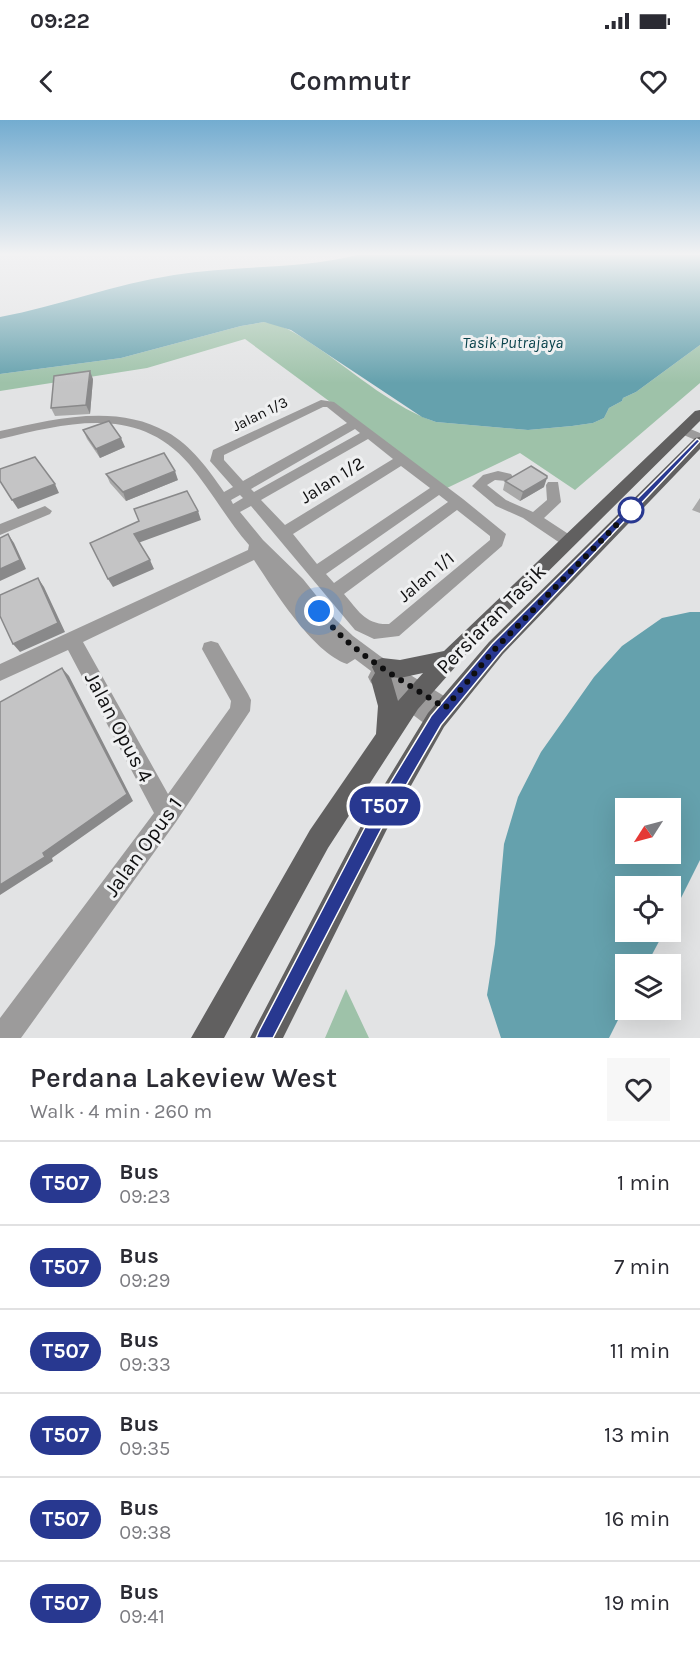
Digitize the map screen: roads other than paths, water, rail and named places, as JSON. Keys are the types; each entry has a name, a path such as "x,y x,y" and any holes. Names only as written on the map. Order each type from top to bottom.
{"main road":[{"name":"Persiaran Tasik","path":"266,1038 381,814 441,714 496,648 694,433 700,414"},
{"name":"Persiaran Tasik","path":"207,1038 319,839 387,736 416,697 447,659 568,541 694,433"},
{"path":"387,736 389,706 382,674 447,659"}],"street":[{"name":"Jalan 1/3","path":"248,493 217,461 218,453 324,402 330,404 355,424"},
{"path":"0,435 91,418 130,422 150,427 175,442 278,572 292,604 340,644 441,714"},
{"path":"231,511 248,493 355,424 458,502 333,593 248,493"},
{"path":"222,499 248,493 368,434"},
{"name":"Jalan 1/2","path":"284,533 401,460"},
{"path":"506,477 496,475 479,486 501,503 534,519 568,541"},
{"path":"534,519 554,502 553,485"},
{"path":"315,573 438,489"},
{"name":"Jalan 1/1","path":"333,593 367,629 381,633 393,630 497,542 498,534 458,502"},
{"path":"0,530 45,511"},
{"path":"0,673 258,547"},
{"name":"Jalan Opus 4","path":"71,639 168,814"},
{"name":"Jalan Opus 1","path":"3,1038 168,814 240,711 241,700 211,649"}],"water":[{"name":"Tasik Putrajaya","path":"78,298 700,298 700,345 636,392 609,408 604,418 593,423 528,430 436,422 422,417 291,330 264,322 121,358 0,374 0,317"},
{"path":"700,612 700,860 681,898 681,876 615,876 615,942 659,942 652,954 615,954 615,1020 618,1020 609,1038 501,1038 487,995 495,944 504,844 518,797 541,752 594,677 622,646 662,618"}]}
